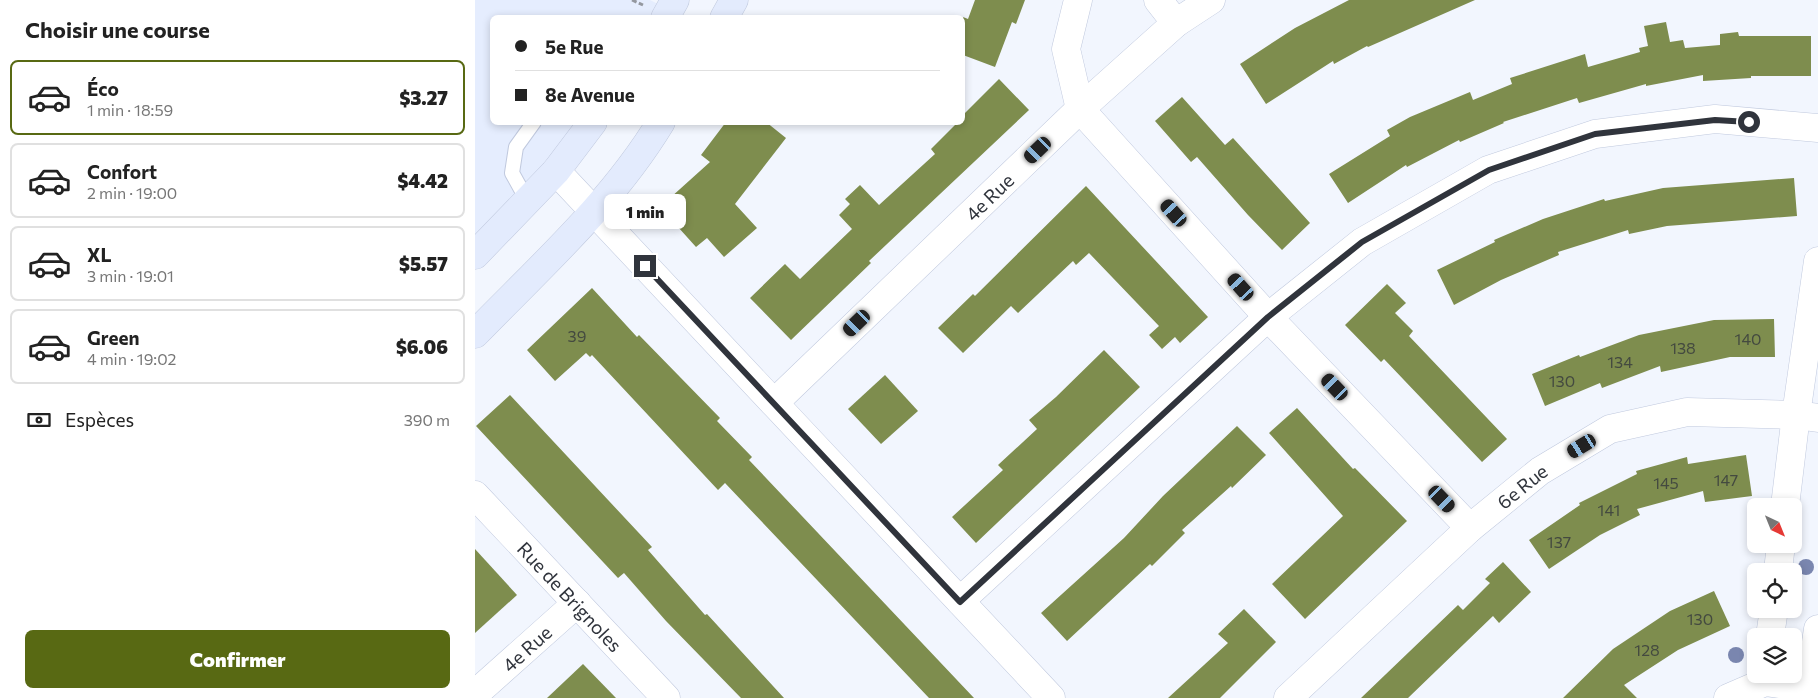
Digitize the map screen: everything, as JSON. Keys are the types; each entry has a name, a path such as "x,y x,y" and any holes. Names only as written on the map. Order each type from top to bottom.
{"street":[{"path":"667,15 675,0"},
{"path":"726,15 734,0"},
{"path":"1078,0 1066,49 1080,109 1268,317 1470,528"},
{"path":"1158,0 1176,23"},
{"name":"4e Rue","path":"773,403 1080,109 1176,23 1211,0"},
{"path":"960,602 1268,317 1362,242 1489,170 1595,134 1715,120 1818,128"},
{"path":"475,255 555,171 591,125"},
{"path":"475,334 594,212 647,146 659,125"},
{"path":"555,171 1051,698"},
{"path":"1787,498 1807,416 1818,262"},
{"name":"6e Rue","path":"1288,698 1470,528 1540,471 1611,429 1687,412 1807,416"},
{"name":"Rue de Brignoles","path":"475,495 666,698"},
{"name":"4e Rue","path":"475,694 577,603"},
{"path":"1783,683 1814,692 1818,629"},
{"path":"1728,698 1756,683"}],"lane":[{"path":"527,200 512,173 516,147 532,125"}],"shaded area":[{"path":"475,0 650,0 670,10 667,15 490,15 490,125 591,125 475,255"}],"building":[{"path":"975,0 1025,0 1016,24 1012,22 995,67 965,56 965,18 968,19"},
{"path":"1349,0 1475,0 1367,46 1334,64 1333,61 1266,104 1240,64 1295,28"},
{"path":"1666,22 1670,42 1683,40 1685,48 1720,45 1720,34 1738,32 1739,36 1811,36 1811,76 1751,76 1751,78 1703,81 1703,75 1646,86 1646,84 1579,103 1577,98 1503,122 1460,142 1459,140 1407,167 1406,165 1348,203 1329,174 1390,136 1387,130 1410,117 1470,92 1473,100 1512,84 1510,78 1585,54 1588,67 1640,52 1639,48 1648,46 1644,26"},
{"path":"999,79 1029,110 869,261 871,263 791,340 750,298 785,264 800,279 852,229 839,215 850,204 845,199 860,185 879,205 935,154 931,149 955,125 965,125 965,113"},
{"path":"1182,97 1225,145 1233,138 1310,223 1282,250 1197,157 1191,162 1155,121"},
{"path":"724,125 770,125 786,138 735,204 757,228 724,257 707,238 696,247 660,207 710,162 701,155"},
{"path":"1794,178 1797,216 1667,226 1629,234 1628,230 1558,252 1559,255 1501,280 1454,305 1437,270 1495,242 1494,240 1543,219 1604,199 1605,201 1663,188"},
{"path":"1086,186 1208,317 1180,343 1175,337 1162,349 1149,335 1159,326 1089,253 1076,265 1073,261 1018,313 1011,306 963,353 938,328 973,294 975,296"},
{"path":"1387,284 1406,303 1395,313 1413,331 1409,336 1507,439 1482,462 1384,359 1381,362 1345,325"},
{"path":"592,288 637,337 639,335 720,418 717,421 752,457 749,460 974,698 929,698 725,483 718,490 592,355 590,357 586,353 555,381 527,350"},
{"path":"1774,319 1775,357 1730,357 1661,372 1660,366 1602,388 1600,383 1545,406 1532,374 1579,355 1580,357 1639,335 1714,320"},
{"path":"1104,350 1140,387 976,543 952,517 1003,470 998,465 1037,429 1029,420 1056,397"},
{"path":"885,375 918,411 881,444 848,409"},
{"path":"510,395 652,547 648,550 705,615 707,614 784,698 741,698 666,621 624,573 618,578 476,426"},
{"path":"1297,408 1353,469 1355,468 1407,521 1305,619 1272,584 1343,516 1269,433"},
{"path":"1237,426 1266,455 1232,488 1231,486 1182,530 1185,533 1152,566 1150,564 1067,641 1041,613 1124,538 1163,496"},
{"path":"1746,455 1752,496 1705,502 1703,491 1637,509 1640,515 1600,535 1549,569 1529,540 1580,505 1579,503 1637,474 1636,471 1687,457 1688,464"},
{"path":"475,549 517,595 475,633"},
{"path":"1503,562 1531,592 1499,623 1493,616 1408,698 1361,698 1458,605 1463,610 1490,583 1485,579"},
{"path":"1714,591 1730,626 1678,650 1624,685 1637,698 1563,698 1613,649 1670,611"},
{"path":"1244,609 1276,642 1220,698 1168,698 1228,643 1218,634"},
{"path":"583,664 616,698 547,698"}],"route":[{"path":"645,266 960,602 1268,317 1362,242 1489,170 1595,134 1715,120 1749,122"}]}
